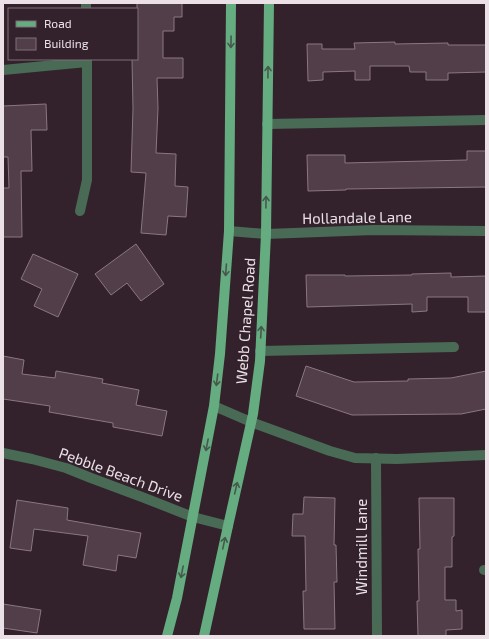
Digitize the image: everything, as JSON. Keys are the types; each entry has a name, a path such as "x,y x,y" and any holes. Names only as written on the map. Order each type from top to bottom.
{"main road":[{"name":"Webb Chapel Road","path":"167,636 177,598 214,406 220,354 229,231 232,3"},
{"name":"Webb Chapel Road","path":"204,636 253,414 260,351 266,234 269,3"}],"street":[{"path":"3,70 87,61 86,180 80,211"},
{"path":"267,124 486,120"},
{"name":"Hollandale Lane","path":"229,231 266,234 374,230 486,231"},
{"path":"260,351 454,347"},
{"path":"214,406 251,422 330,451 355,458 397,459 486,455"},
{"name":"Pebble Beach Drive","path":"3,452 66,468 193,517 228,526"},
{"name":"Windmill Lane","path":"376,458 376,636"}],"building":[{"path":"137,3 182,3 182,17 174,17 174,31 163,31 163,58 183,58 183,78 157,78 158,108 156,153 176,154 175,186 188,187 186,217 168,216 166,235 141,233 146,173 131,172 133,109 132,60 138,60"},
{"path":"395,42 395,44 448,43 448,45 486,45 486,72 448,73 448,80 426,80 426,72 410,72 409,66 370,66 370,80 355,80 355,71 323,72 323,80 308,81 307,44 322,44 322,49 355,49 354,43"},
{"path":"46,104 47,130 31,130 32,171 21,171 22,237 3,237 3,188 9,188 8,157 3,157 3,106"},
{"path":"467,151 486,151 486,187 308,191 307,155 345,155 345,163 467,160"},
{"path":"136,244 164,284 141,301 127,283 111,295 95,274"},
{"path":"33,254 78,274 58,317 34,306 42,289 21,279"},
{"path":"451,273 451,277 486,276 486,312 468,312 468,297 427,297 427,311 412,312 412,304 307,307 306,275 345,276"},
{"path":"3,356 24,360 22,374 55,378 56,371 103,379 102,383 139,390 136,405 167,411 162,436 113,427 113,423 49,412 50,406 3,399"},
{"path":"306,366 354,382 408,381 408,379 451,378 486,371 486,409 461,414 352,415 296,396"},
{"path":"304,497 335,498 334,545 336,545 337,582 334,582 335,629 304,629 303,591 306,591 305,536 292,536 293,514 303,514"},
{"path":"419,498 454,498 452,567 445,567 445,600 456,600 456,611 462,610 462,629 446,630 446,636 418,636 418,549 420,549"},
{"path":"17,500 68,508 67,520 141,533 136,558 118,555 116,571 83,565 88,536 34,529 31,551 10,548"},
{"path":"3,604 41,610 37,633 3,628"}]}
